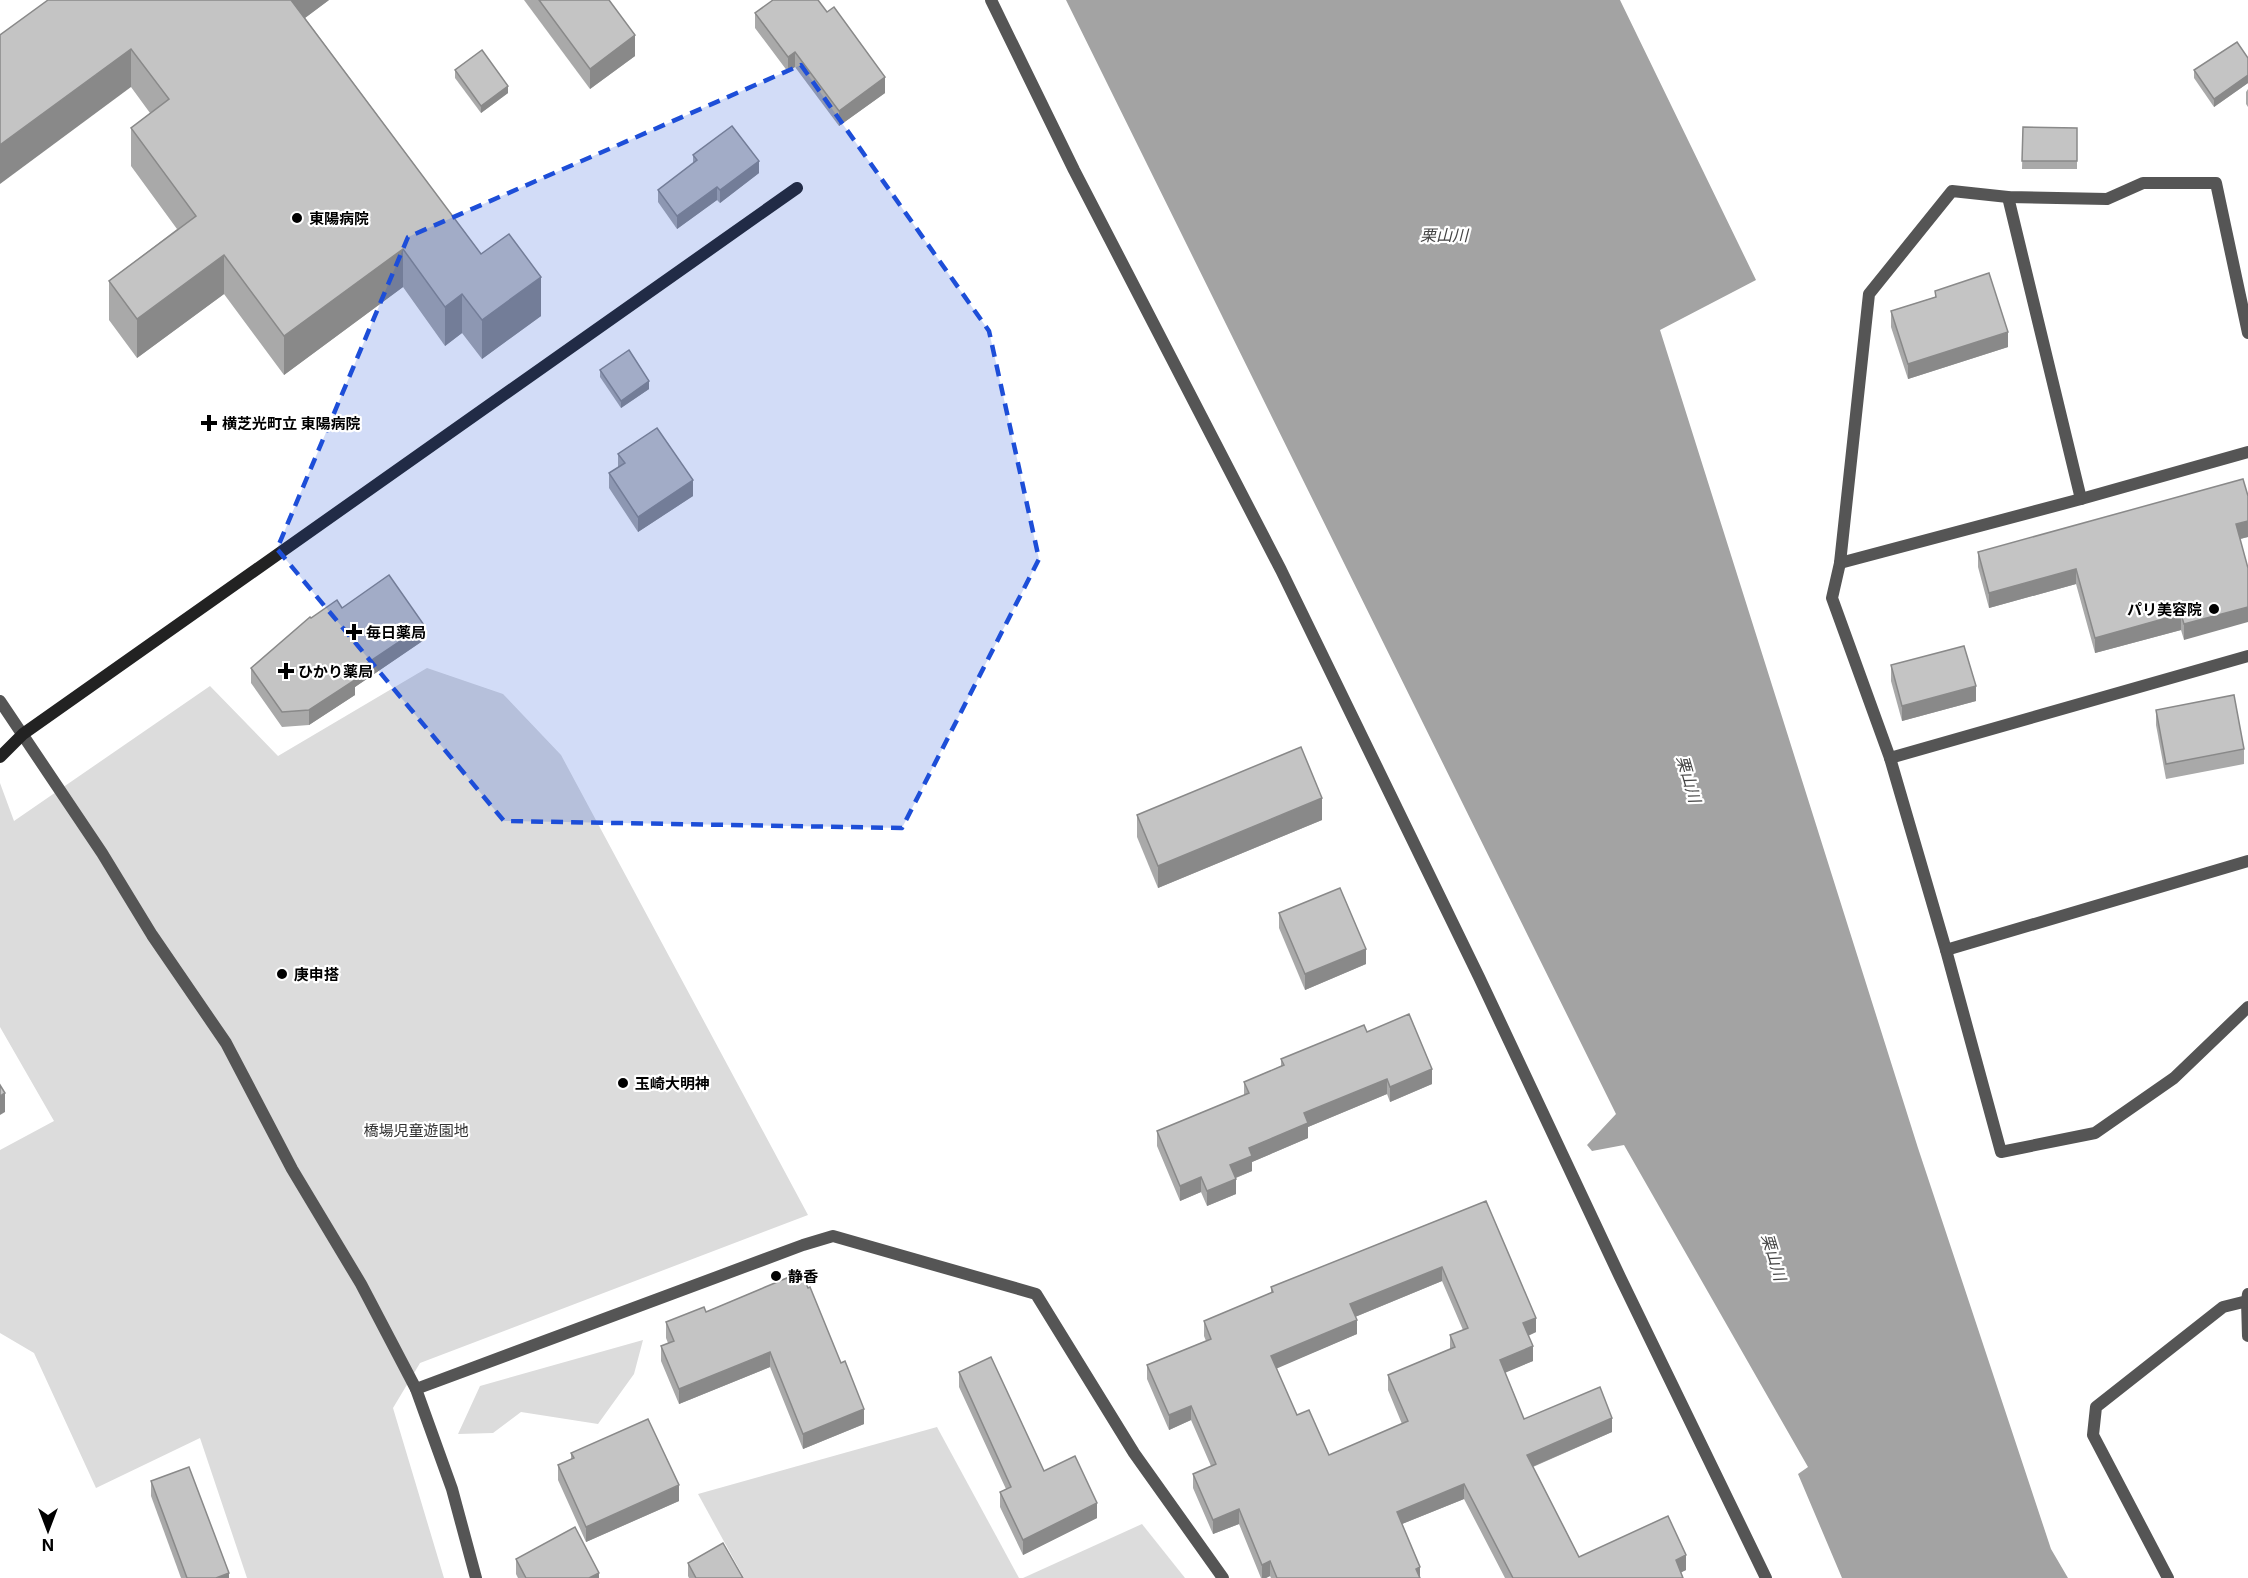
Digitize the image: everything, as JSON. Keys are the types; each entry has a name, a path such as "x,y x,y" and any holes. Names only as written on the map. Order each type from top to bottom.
{"street":[{"path":"991,0 1074,171 1281,570 1474,966 1620,1277 1766,1578"},
{"path":"2248,333 2216,183 2143,183 2107,199 2008,197 1952,191 1869,294 1840,563 1832,598 1890,759 1946,950 2001,1152 2095,1133 2174,1078 2248,1007"},
{"path":"0,757 23,734 797,188"},
{"path":"2008,197 2081,499"},
{"path":"1840,563 2248,452"},
{"path":"1890,759 2248,656"},
{"path":"0,701 102,853 152,935 226,1043 292,1169 361,1284 416,1389 452,1489 476,1578"},
{"path":"1946,950 2248,861"},
{"path":"416,1389 803,1245 833,1236 1036,1294 1134,1453 1223,1578"},
{"path":"2248,1294 2248,1336"},
{"path":"2168,1578 2093,1435 2096,1407 2223,1307 2247,1301"}],"highlighted area":[{"path":"801,65 989,331 1039,559 902,828 504,821 277,549 408,237"}],"green space":[{"name":"橋場児童遊園地","path":"427,668 503,694 561,755 808,1215 420,1363 393,1408 444,1578 247,1578 200,1438 96,1488 34,1353 0,1333 0,1150 54,1121 0,1027 0,783 14,821 210,686 278,756"},
{"path":"643,1340 634,1374 598,1424 521,1412 493,1433 458,1434 480,1386"},
{"path":"937,1427 1019,1578 744,1578 698,1494"},
{"path":"1142,1524 1185,1578 1023,1578"}],"water":[{"name":"栗山川","path":"1066,0 1620,0 1756,280 1660,330 1918,1148 2051,1549 2068,1578 1842,1578 1798,1474 1808,1467 1624,1145 1592,1151 1587,1145 1616,1114"}],"building":[{"name":"東陽病院","path":"48,0 291,0 481,254 509,234 541,277 482,320 462,294 445,307 403,249 284,336 224,255 137,319 109,281 196,216 131,128 169,99 131,49 0,145 0,35"},
{"path":"539,0 609,0 635,35 590,69"},
{"path":"773,0 818,0 827,12 834,7 885,77 839,111 795,52 788,57 755,13"},
{"path":"2237,42 2248,58 2248,75 2214,99 2194,70"},
{"path":"482,50 508,86 481,106 455,70"},
{"path":"732,126 759,161 720,190 717,187 677,216 658,190 697,160 693,155"},
{"path":"2023,127 2077,128 2077,161 2022,161"},
{"path":"1989,273 2008,332 1908,364 1891,311 1936,297 1935,291"},
{"path":"629,350 649,381 621,401 600,370"},
{"path":"657,428 693,480 638,517 609,473 625,463 618,454"},
{"path":"2243,479 2248,496 2248,521 2236,524 2248,568 2248,607 2184,624 2181,614 2095,638 2076,569 1989,593 1978,552"},
{"path":"389,575 424,625 351,674 355,680 309,710 282,712 251,668 310,617 337,600 342,608"},
{"path":"1964,646 1976,686 1902,706 1891,665"},
{"path":"2234,695 2244,749 2166,764 2156,710"},
{"path":"1301,747 1322,798 1158,866 1137,815"},
{"path":"1340,888 1366,949 1305,974 1279,913"},
{"path":"1409,1014 1432,1069 1390,1087 1387,1079 1304,1113 1308,1123 1249,1148 1252,1156 1230,1165 1236,1179 1207,1191 1201,1177 1180,1186 1157,1131 1249,1093 1244,1082 1284,1065 1281,1059 1364,1025 1367,1032"},
{"path":"0,1085 5,1093 0,1096"},
{"path":"1486,1201 1536,1318 1523,1323 1533,1346 1500,1360 1524,1419 1600,1387 1612,1418 1527,1455 1579,1557 1668,1516 1686,1555 1676,1560 1683,1578 1513,1578 1464,1484 1397,1512 1420,1567 1416,1569 1420,1578 1277,1578 1270,1561 1262,1565 1239,1509 1213,1520 1193,1474 1216,1464 1191,1406 1169,1415 1147,1365 1211,1339 1204,1321 1273,1292 1271,1287","holes":["1442,1267 1468,1328 1450,1335 1455,1347 1388,1375 1408,1421 1329,1455 1309,1410 1297,1415 1271,1356 1357,1320 1350,1304"]},
{"path":"801,1272 808,1288 810,1287 841,1363 845,1361 864,1409 803,1434 770,1352 679,1389 661,1346 674,1341 666,1322 704,1307 706,1312"},
{"path":"991,1357 1044,1471 1075,1456 1097,1503 1023,1540 1000,1492 1011,1487 959,1372"},
{"path":"648,1419 679,1485 586,1527 558,1465 574,1458 571,1453"},
{"path":"189,1467 229,1573 216,1578 187,1578 151,1481"},
{"path":"575,1527 599,1573 589,1578 526,1578 516,1559"},
{"path":"723,1543 743,1578 696,1578 688,1563"}],"place":[{"name":"東陽病院","path":"297,218"},
{"name":"横芝光町立 東陽病院","path":"209,423"},
{"name":"パリ美容院","path":"2214,609"},
{"name":"毎日薬局","path":"354,632"},
{"name":"ひかり薬局","path":"286,671"},
{"name":"庚申搭","path":"282,974"},
{"name":"玉崎大明神","path":"623,1083"},
{"name":"静香","path":"776,1276"}]}
